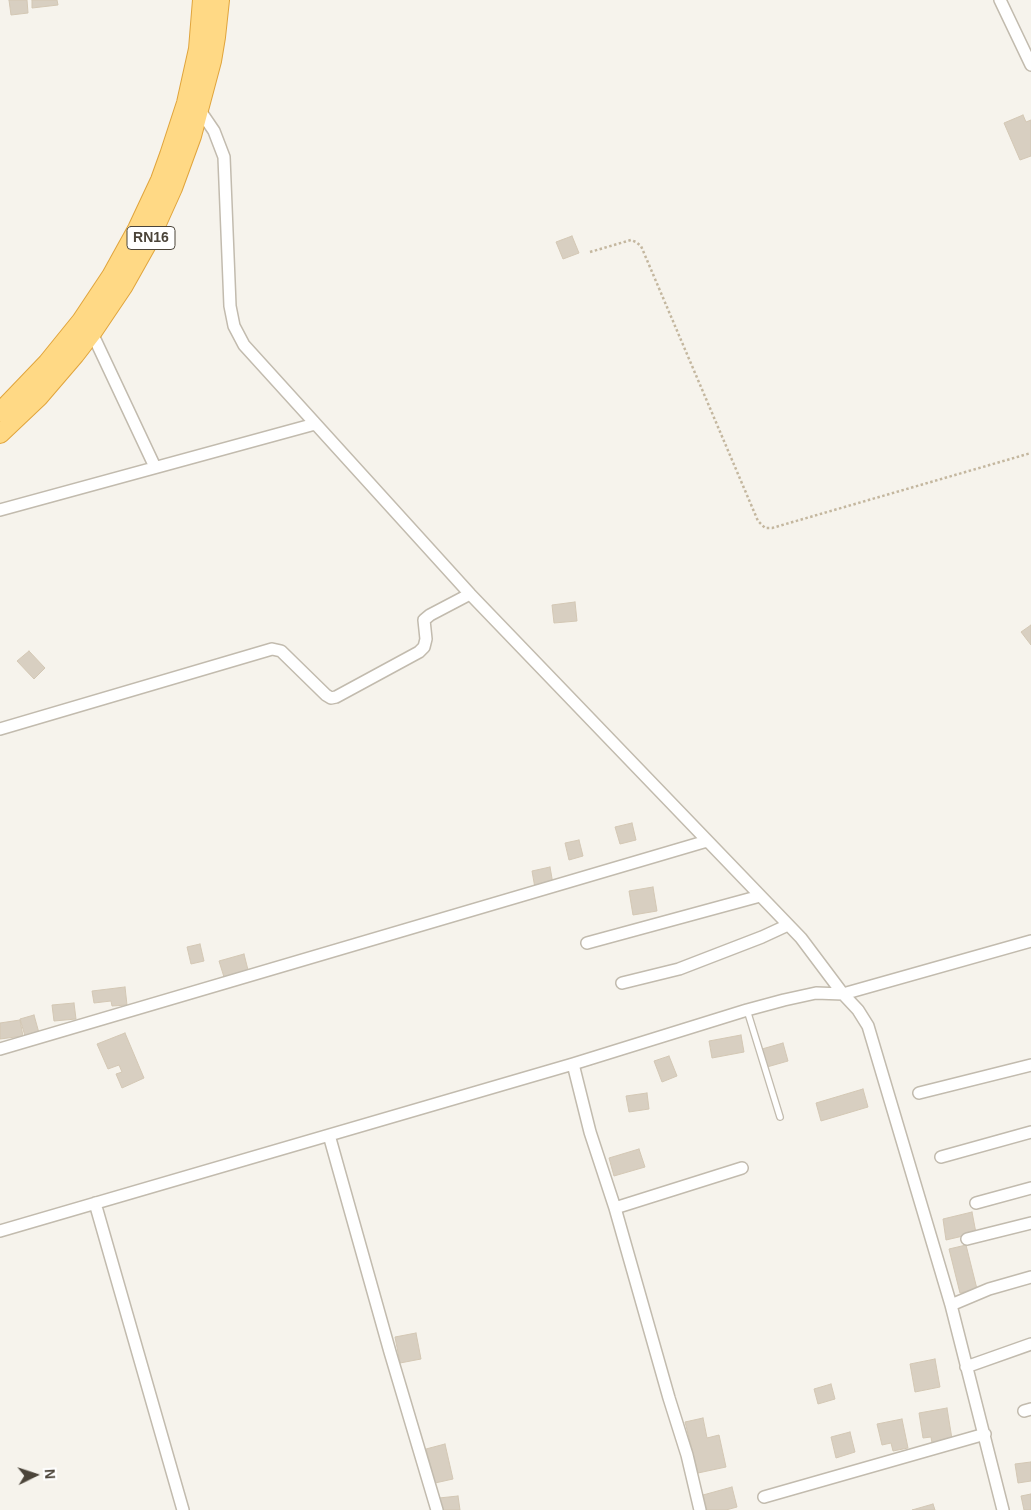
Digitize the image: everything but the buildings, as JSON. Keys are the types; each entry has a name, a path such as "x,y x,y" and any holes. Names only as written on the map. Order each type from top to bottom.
{"highway":[{"name":"RN16","path":"0,412 47,363 81,321 111,276 137,229 160,180 183,112 198,49 202,0"},
{"name":"RN16","path":"0,434 45,390 92,333 123,287 162,214 183,162 199,109 212,61 220,0"}],"street":[{"path":"1000,0 1031,65"},
{"path":"199,109 214,131 224,157 231,316 244,345 470,594 801,938 843,994 858,1010 868,1026 951,1305 1003,1510"},
{"path":"92,333 154,467"},
{"path":"0,510 315,424"},
{"path":"0,729 272,649 281,651 326,695 336,698 419,652 424,648 426,639 424,620 470,594"},
{"path":"0,1049 707,841"},
{"path":"587,943 760,896"},
{"path":"622,983 680,969 788,925"},
{"path":"0,1231 573,1064 747,1010 816,993 843,994 1031,941"},
{"path":"573,1064 590,1132 616,1208 687,1456 700,1510"},
{"path":"920,1093 1031,1066"},
{"path":"941,1157 1031,1132"},
{"path":"329,1135 437,1510"},
{"path":"616,1208 742,1168"},
{"path":"976,1202 1031,1188"},
{"path":"94,1203 183,1510"},
{"path":"967,1239 1031,1223"},
{"path":"951,1305 989,1289 1031,1277"},
{"path":"966,1366 1031,1344"},
{"path":"764,1497 984,1434"}],"lane":[{"path":"747,1010 780,1117"}],"path":[{"path":"590,252 631,240 641,246 758,521 765,528 772,528 1031,453"}]}
